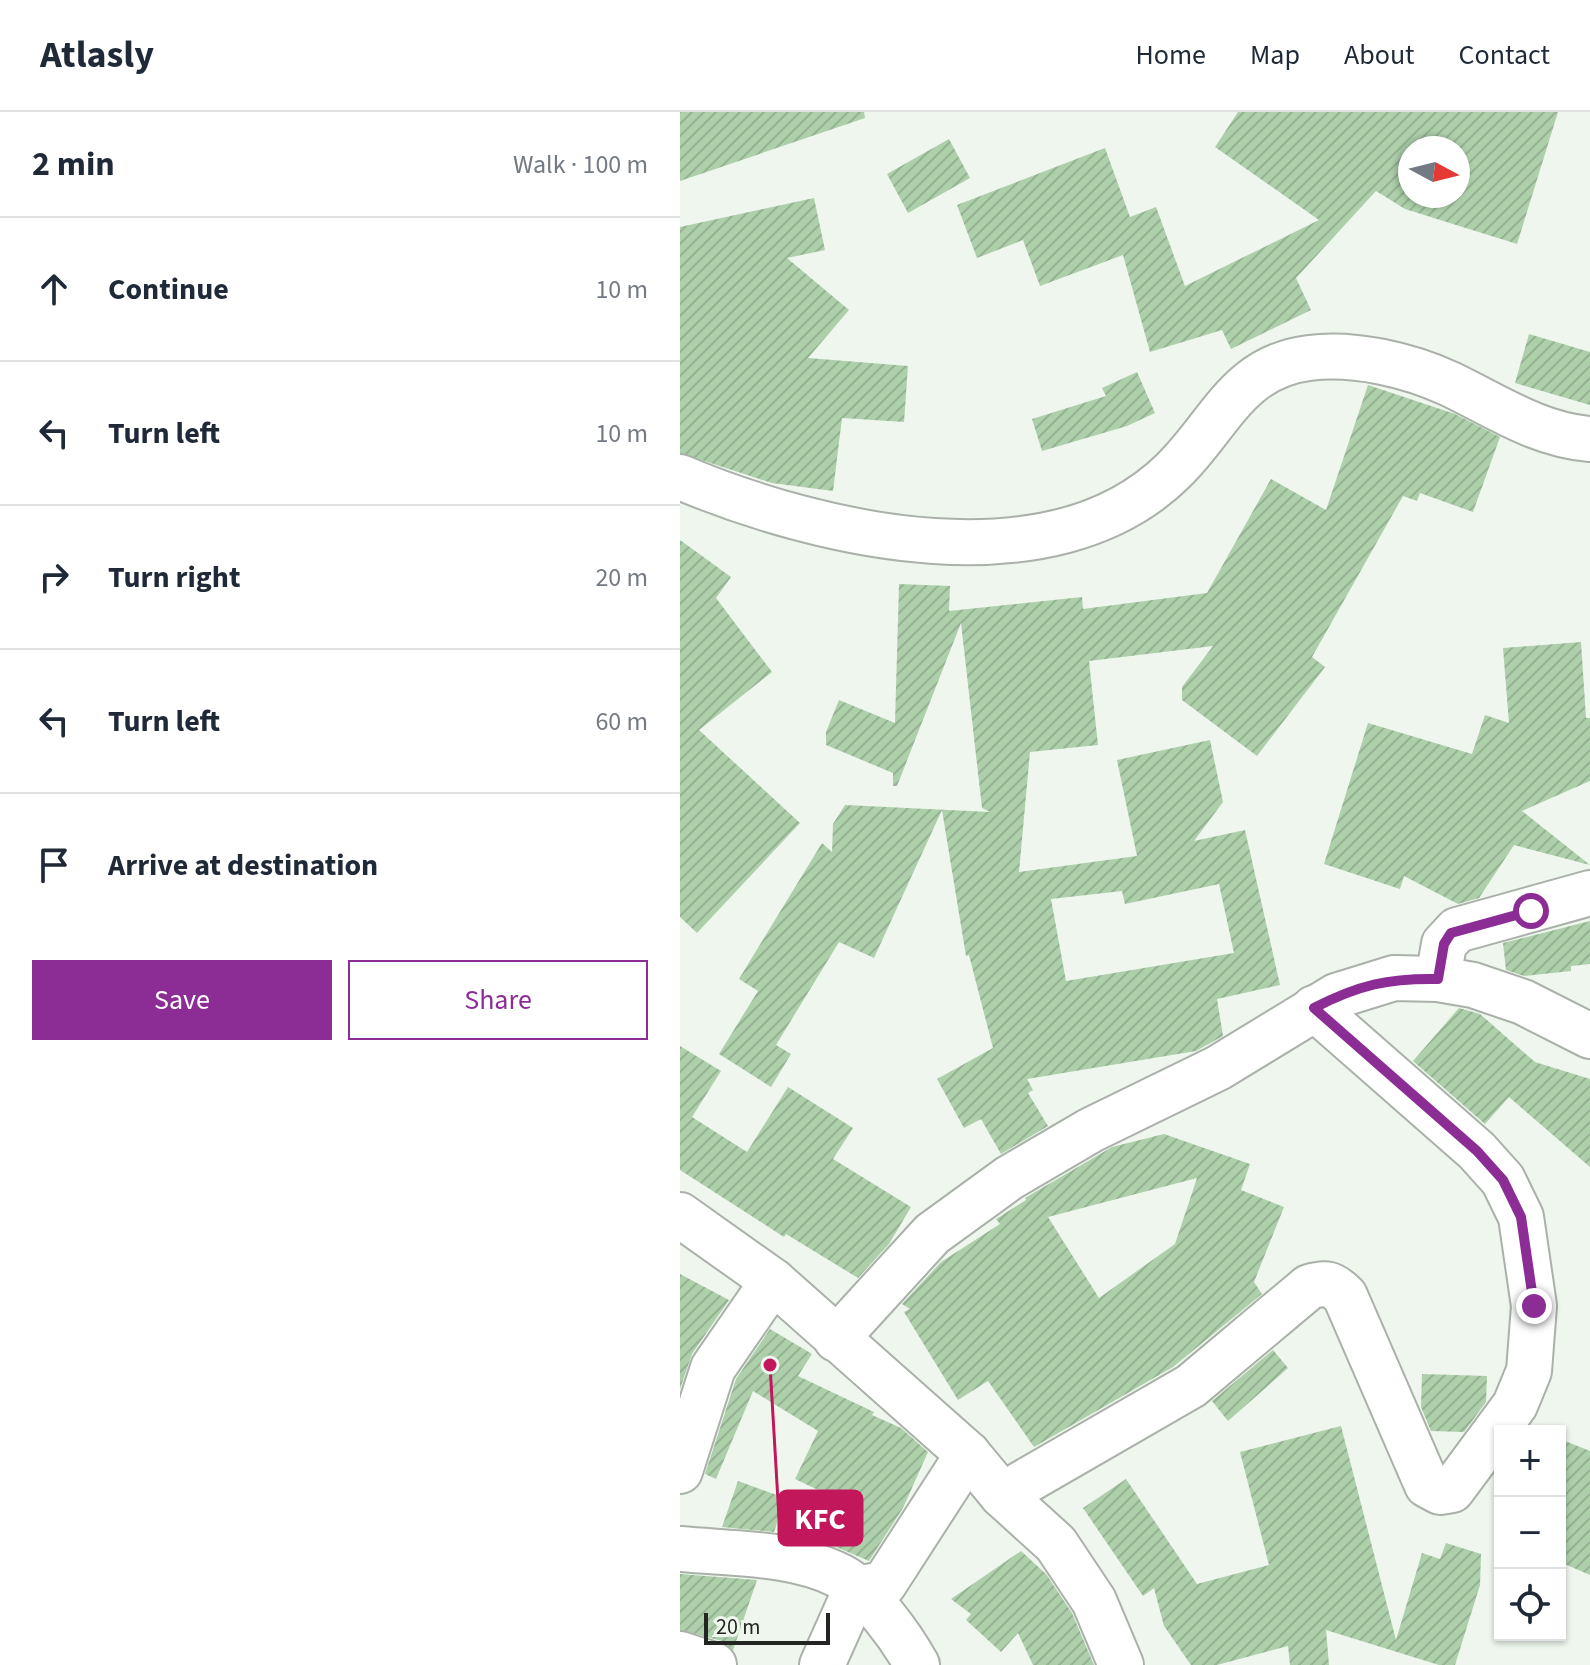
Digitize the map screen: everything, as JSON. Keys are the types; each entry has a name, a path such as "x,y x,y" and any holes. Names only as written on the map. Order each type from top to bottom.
{"main road":[{"path":"680,477 741,503 844,528 910,538 978,541 1048,535 1091,524 1146,493 1190,453 1247,382 1275,366 1310,358 1354,358 1399,366 1449,384 1503,414 1571,437 1590,439"},
{"path":"1438,979 1444,944 1457,930 1590,893"},
{"path":"836,1339 932,1234 1009,1178 1091,1130 1218,1068 1314,1008 1363,986 1394,978 1438,979 1473,985 1523,1002 1590,1036"},
{"path":"1002,1495 1191,1386 1309,1287 1323,1283 1334,1285 1345,1296 1427,1485 1440,1492 1452,1490 1515,1405 1529,1371 1534,1306 1521,1217 1503,1180 1477,1151 1314,1008"},
{"path":"680,1215 773,1281 968,1454 1002,1495 1056,1544 1094,1601 1121,1665"},
{"path":"680,1471 713,1368 773,1281"},
{"path":"856,1589 884,1584 968,1454"},
{"path":"680,1549 808,1565 841,1576 887,1621 917,1665"},
{"path":"822,1665 856,1589"},
{"path":"680,1654 714,1665"}],"building":[{"path":"680,112 864,112 865,118 680,181"},
{"path":"1238,112 1558,112 1517,244 1403,208 1470,208 1470,136 1398,136 1398,205 1376,191 1296,278 1311,310 1231,349 1222,330 1150,352 1123,255 1040,286 1023,240 977,258 957,205 1105,148 1130,217 1156,207 1185,286 1319,220 1215,147"},
{"path":"949,139 970,178 908,213 887,174"},
{"path":"814,198 825,250 787,258 849,310 808,358 908,366 904,422 842,418 833,491 772,483 680,453 680,227"},
{"path":"1529,334 1590,352 1590,405 1515,383"},
{"path":"1137,372 1155,413 1127,426 1042,451 1032,419 1106,396 1102,388"},
{"path":"1368,385 1455,414 1500,437 1473,512 1420,493 1417,501 1403,496 1312,657 1325,667 1257,756 1182,700 1182,687 1213,646 1089,661 1098,745 1030,752 1019,872 1137,856 1117,760 1210,740 1223,802 1194,841 1245,830 1280,985 1217,999 1223,1036 1196,1051 1027,1079 1033,1090 1028,1093 1048,1126 1001,1154 981,1119 964,1128 937,1079 993,1048 969,955 966,956 942,810 874,958 839,942 776,1045 791,1054 771,1087 719,1054 758,991 739,979 822,843 832,852 833,824 845,805 990,812 982,808 961,623 897,786 893,786 893,773 826,745 826,732 839,700 895,723 899,584 950,586 949,611 1082,597 1083,609 1207,593 1271,479 1326,510","holes":["1219,884 1234,953 1066,981 1051,899 1122,891 1125,904"]},
{"path":"680,540 731,577 716,598 772,672 699,730 800,823 697,933 680,917"},
{"path":"1581,642 1586,718 1590,718 1590,781 1522,811 1590,865 1514,845 1479,898 1458,904 1404,876 1400,889 1324,864 1368,723 1472,754 1485,715 1509,723 1503,648"},
{"path":"1590,921 1590,964 1571,966 1571,971 1524,976 1506,970 1503,943"},
{"path":"1459,1008 1480,1014 1535,1062 1590,1079 1590,1167 1509,1097 1485,1124 1413,1061"},
{"path":"680,1046 721,1071 692,1117 747,1152 788,1087 853,1128 833,1159 911,1207 889,1244 858,1278 786,1234 784,1237 680,1170"},
{"path":"1164,1134 1250,1164 1241,1190 1284,1207 1254,1282 1262,1294 1173,1367 1034,1447 988,1381 958,1400 904,1312 910,1309 902,1304 941,1262 1000,1224 996,1219 1025,1198 1112,1147","holes":["1197,1178 1175,1244 1099,1298 1048,1217"]},
{"path":"680,1274 729,1300 692,1354 680,1389"},
{"path":"770,1329 812,1354 798,1376 874,1412 872,1415 901,1428 928,1452 903,1508 869,1561 834,1546 852,1506 795,1479 818,1431 753,1391 716,1479 705,1474 736,1379"},
{"path":"1273,1350 1288,1368 1228,1421 1212,1401"},
{"path":"1422,1374 1487,1376 1486,1402 1464,1432 1431,1431 1421,1407"},
{"path":"1341,1426 1396,1640 1422,1553 1440,1559 1446,1543 1481,1554 1480,1585 1455,1665 1439,1665 1326,1630 1329,1665 1290,1665 1288,1646 1217,1665 1191,1665 1164,1626 1154,1588 1143,1596 1083,1508 1126,1479 1197,1584 1269,1565 1240,1452"},
{"path":"1566,1441 1590,1451 1590,1575 1566,1565"},
{"path":"738,1481 785,1498 774,1532 722,1527"},
{"path":"1021,1551 1046,1574 1072,1613 1094,1665 1033,1665 1018,1633 1001,1652 966,1620 971,1614 951,1599"},
{"path":"680,1574 757,1580 733,1650 722,1641 680,1630"}],"place":[{"name":"KFC","path":"770,1365"}],"route":[{"path":"1531,911 1451,933 1444,944 1438,979 1394,978 1336,996 1314,1008 1477,1151 1503,1180 1521,1217 1534,1306"}]}
